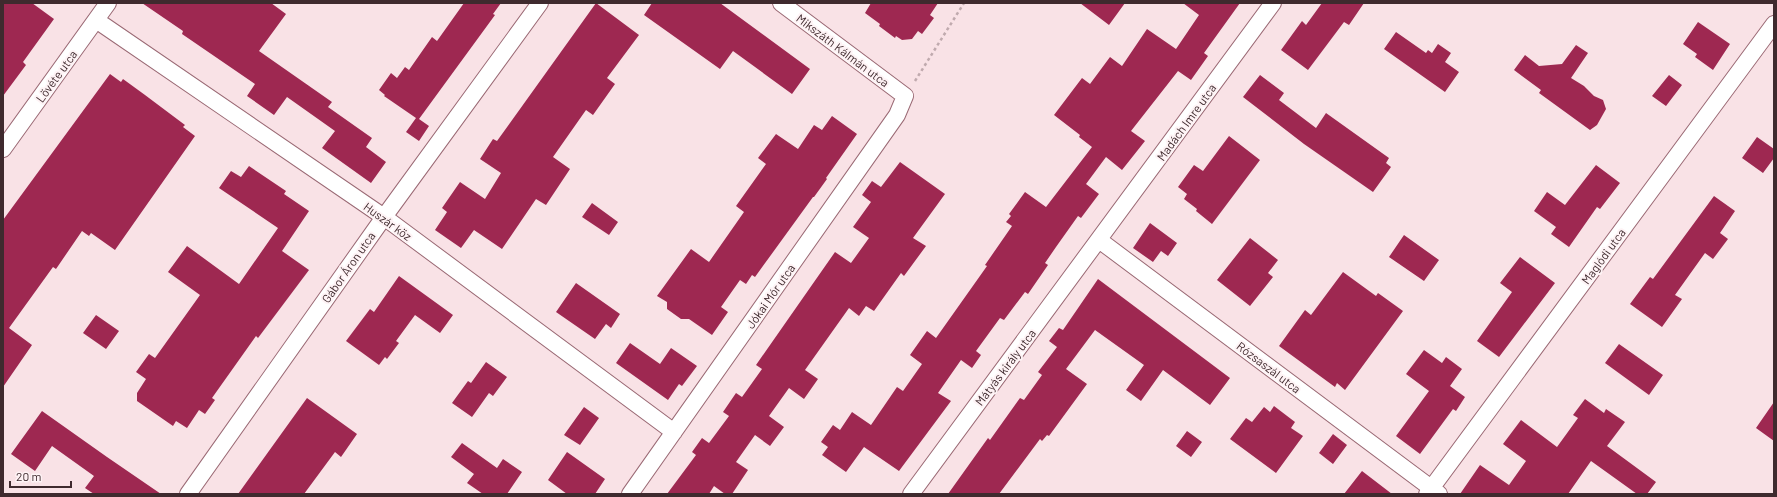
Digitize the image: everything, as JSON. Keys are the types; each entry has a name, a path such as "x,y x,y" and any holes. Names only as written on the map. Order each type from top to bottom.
{"street":[{"name":"Lövéte utca","path":"3,149 108,3"},
{"name":"Gábor Áron utca","path":"188,494 384,217 540,3"},
{"name":"Mikszáth Kálmán utca","path":"781,3 906,96"},
{"name":"Madách Imre utca","path":"1099,240 1273,3"},
{"name":"Huszár köz","path":"96,20 384,217 674,432"},
{"name":"Maglódi utca","path":"1432,492 1774,24"},
{"name":"Jókai Mór utca","path":"630,494 897,115 906,96"},
{"name":"Rózsaszál utca","path":"1099,240 1432,492"},
{"name":"Mátyás király utca","path":"911,494 1099,240"}],"path":[{"path":"906,96 964,3"}],"building":[{"path":"3,3 32,3 54,19 23,62 26,65 3,96"},
{"path":"142,3 271,3 286,14 259,51 332,102 328,107 372,138 366,147 386,162 371,183 322,148 335,131 287,97 274,115 247,96 255,84 182,34 183,31"},
{"path":"464,3 501,3 493,14 495,15 419,119 429,126 419,141 406,132 416,118 384,96 385,95 379,90 391,73 397,78 405,67 409,70 432,37 437,41"},
{"path":"596,3 639,35 607,78 615,84 593,115 586,110 553,157 570,169 546,205 536,199 502,249 474,230 461,248 435,230 447,212 442,208 460,182 485,199 501,173 480,159 493,139 497,141"},
{"path":"652,3 720,3 810,69 792,94 733,51 720,69 644,15"},
{"path":"871,3 938,3 930,15 934,18 922,34 918,31 912,39 902,40 896,36 895,38 865,13"},
{"path":"1080,3 1125,3 1109,25"},
{"path":"1183,3 1240,3 1204,53 1208,56 1191,80 1178,71 1131,131 1145,141 1122,170 1106,157 1086,184 1099,194 1081,218 1078,216 1045,263 1048,265 1028,294 1025,292 1004,320 1000,318 976,351 981,355 972,368 961,360 938,393 951,401 899,471 864,447 846,472 822,455 828,447 821,442 833,425 840,430 852,412 871,425 897,387 903,391 922,364 910,355 927,331 936,338 987,266 985,265 1012,226 1006,222 1011,216 1009,214 1025,192 1046,207 1092,147 1079,137 1080,135 1054,115 1082,78 1090,84 1110,57 1122,66 1147,29 1176,49 1199,15"},
{"path":"1322,3 1364,3 1349,25 1344,22 1308,70 1281,50 1302,21 1306,25"},
{"path":"1698,22 1730,44 1713,70 1695,57 1697,54 1683,44"},
{"path":"1396,32 1426,53 1428,50 1432,53 1438,44 1451,53 1445,62 1459,72 1445,92 1384,49"},
{"path":"1576,45 1588,53 1571,78 1584,86 1594,96 1603,100 1606,109 1597,125 1590,130 1539,93 1541,90 1514,70 1525,55 1539,66 1562,64"},
{"path":"110,74 121,82 123,79 145,95 185,125 183,127 195,136 115,250 91,233 89,236 82,231 56,269 53,267 9,328 32,345 3,387 3,220"},
{"path":"1260,75 1284,93 1279,100 1316,128 1326,113 1389,158 1386,163 1391,167 1373,192 1304,144 1243,97"},
{"path":"1669,75 1682,85 1666,106 1652,96"},
{"path":"832,116 857,134 826,178 827,179 755,277 752,275 746,284 740,280 721,307 728,312 712,335 689,319 681,319 667,309 667,302 657,296 691,249 709,262 744,212 736,206 766,164 758,158 776,134 798,149 814,125 822,130"},
{"path":"1229,136 1260,160 1212,224 1184,199 1187,194 1178,187 1194,165 1203,171"},
{"path":"1757,137 1774,149 1774,158 1763,173 1742,158"},
{"path":"900,162 945,194 913,238 926,246 904,276 901,273 874,311 866,306 859,316 849,308 805,370 818,379 804,399 789,388 769,416 784,427 770,446 755,435 736,462 748,470 732,494 725,494 714,486 709,494 667,494 696,455 692,452 702,438 709,443 729,416 723,412 736,393 742,397 762,369 756,365 835,252 851,263 869,238 853,227 871,202 862,195 872,181 881,187"},
{"path":"1596,165 1620,183 1600,209 1597,207 1569,247 1551,234 1556,227 1534,211 1547,192 1565,205"},
{"path":"249,166 286,191 284,194 309,211 282,251 309,270 258,338 256,336 212,398 215,400 205,414 199,410 187,428 176,421 173,426 137,401 137,393 146,379 136,372 149,354 155,358 200,295 168,272 187,246 239,284 278,228 219,188 231,171 241,177"},
{"path":"1714,196 1735,211 1720,233 1728,239 1713,259 1705,253 1675,295 1682,299 1662,327 1630,304 1650,277 1653,279"},
{"path":"592,203 618,222 609,235 582,217"},
{"path":"1150,223 1177,243 1168,256 1161,251 1153,262 1133,248"},
{"path":"1404,235 1439,260 1424,281 1389,257"},
{"path":"1250,238 1278,260 1268,273 1273,277 1250,306 1217,280"},
{"path":"1520,257 1555,283 1499,357 1477,341 1512,292 1500,283"},
{"path":"1343,272 1376,296 1378,293 1403,311 1345,390 1337,383 1335,387 1279,346 1305,310 1311,315"},
{"path":"399,276 453,315 440,333 415,315 396,341 399,343 387,359 385,357 379,365 346,341 370,309 374,312"},
{"path":"1098,279 1230,378 1210,405 1163,370 1141,401 1126,390 1144,365 1095,330 1066,369 1087,384 1049,436 1047,435 1042,441 1040,439 999,494 948,494 988,438 990,440 1020,398 1024,400 1042,375 1038,372 1057,347 1049,341 1059,328 1063,330"},
{"path":"576,283 620,314 611,328 606,324 595,339 556,312"},
{"path":"96,315 119,331 106,349 83,333"},
{"path":"630,343 660,364 671,348 697,366 682,386 679,384 668,400 616,363"},
{"path":"1619,344 1663,375 1649,395 1605,363"},
{"path":"1424,350 1442,363 1446,357 1462,369 1450,386 1465,397 1456,411 1453,409 1420,454 1396,436 1429,391 1406,374"},
{"path":"486,362 507,377 493,396 489,393 472,417 452,403 468,381 471,383"},
{"path":"307,398 357,434 341,457 335,452 304,494 238,494"},
{"path":"1585,399 1604,413 1606,409 1625,422 1607,446 1656,482 1647,494 1637,494 1591,461 1568,494 1460,494 1480,465 1509,485 1526,461 1503,444 1521,420 1557,447 1578,418 1573,415"},
{"path":"1774,402 1774,441 1756,428"},
{"path":"1274,406 1295,422 1291,428 1303,436 1276,473 1230,439 1246,418 1252,422 1264,407 1270,412"},
{"path":"584,407 599,418 580,445 564,435"},
{"path":"42,411 161,494 94,494 85,488 94,476 52,446 35,471 11,454"},
{"path":"1187,431 1202,442 1191,457 1176,446"},
{"path":"1333,434 1347,445 1333,464 1319,453"},
{"path":"462,443 497,468 503,459 522,472 507,494 483,494 467,483 474,474 451,457"},
{"path":"567,452 605,479 595,494 567,494 548,480"},
{"path":"1362,471 1392,494 1344,494"}]}
